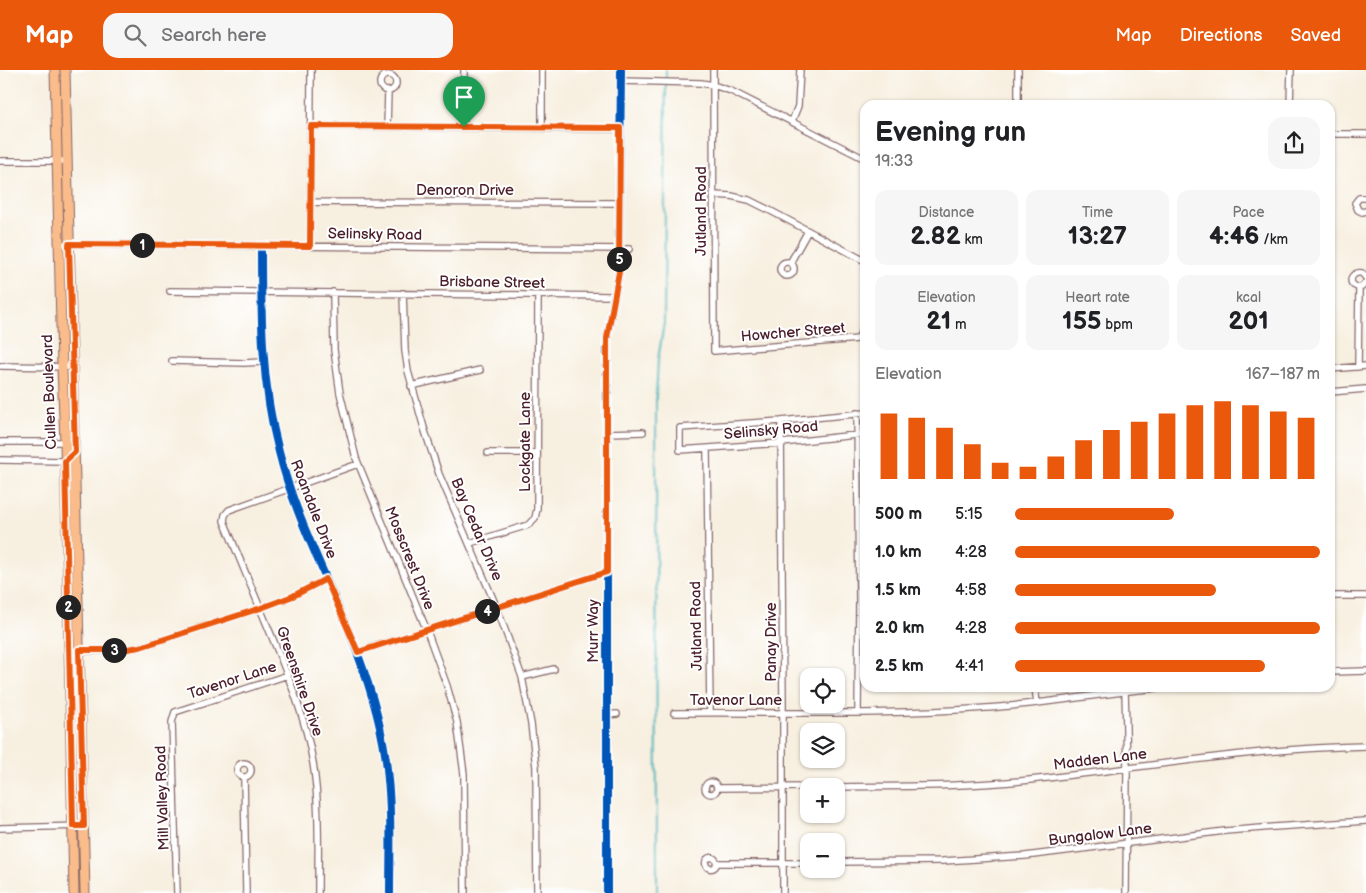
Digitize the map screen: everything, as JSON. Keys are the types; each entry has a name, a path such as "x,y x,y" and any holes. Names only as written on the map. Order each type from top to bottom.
{"main road":[{"name":"Cullen Boulevard","path":"55,70 57,162 71,306 75,452 68,650 74,893"},
{"name":"Cullen Boulevard","path":"65,70 68,161 61,306 62,367 65,461 79,650 85,893"},
{"path":"55,89 65,89"},
{"path":"61,306 71,306"},
{"path":"71,734 81,734"}],"street":[{"path":"310,246 311,70"},
{"path":"464,70 464,127"},
{"path":"542,70 542,128"},
{"name":"Murr Way","path":"607,893 607,338 619,272 621,70"},
{"name":"Jutland Road","path":"713,70 714,351"},
{"path":"792,121 798,106 800,70"},
{"path":"1018,70 1018,100"},
{"path":"1290,100 1291,70"},
{"path":"621,81 671,81 713,85 731,91 860,156"},
{"path":"387,127 388,90"},
{"path":"311,126 620,128"},
{"path":"1335,134 1366,134"},
{"path":"0,161 68,161"},
{"path":"713,195 731,196 748,200 860,258"},
{"path":"1366,198 1359,198 1355,204 1358,210 1366,211"},
{"name":"Denoron Drive","path":"310,202 620,203"},
{"path":"790,264 808,231"},
{"name":"Selinsky Road","path":"64,244 630,249"},
{"name":"Roandale Drive","path":"261,246 263,362 271,419 289,488 358,652 374,706 386,762 390,804 390,893"},
{"path":"1366,278 1360,273 1353,275 1351,280 1352,285 1359,288 1364,286 1366,282"},
{"path":"1358,366 1359,288"},
{"name":"Brisbane Street","path":"170,291 614,296"},
{"name":"Mosscrest Drive","path":"333,292 334,350 340,393 358,464 427,631 447,686 457,722 464,774 465,893"},
{"name":"Bay Cedar Drive","path":"403,293 405,350 412,386 424,428 439,474 497,608 522,677 531,724 536,767 537,893"},
{"name":"Lockgate Lane","path":"470,544 528,525 535,518 537,509 538,295"},
{"name":"Howcher Street","path":"714,351 858,339 860,335"},
{"path":"172,362 263,362"},
{"path":"0,366 73,367"},
{"path":"1335,368 1366,366"},
{"path":"412,386 480,370"},
{"path":"1335,392 1366,389"},
{"path":"857,413 858,712"},
{"name":"Selinsky Road","path":"858,435 680,450 680,428 781,421 860,413"},
{"name":"Panay Drive","path":"781,421 783,893"},
{"path":"607,433 643,432"},
{"path":"0,442 65,442 75,452 65,461 0,460"},
{"name":"Jutland Road","path":"707,448 710,713"},
{"path":"488,453 536,453"},
{"path":"289,488 358,464"},
{"name":"Greenshire Drive","path":"289,488 229,510 225,514 224,521 288,675 305,724 314,764 318,831 318,893"},
{"path":"358,652 607,572"},
{"path":"68,650 121,650 140,647 261,608 293,596 326,579"},
{"path":"1335,596 1366,596"},
{"path":"522,677 554,669"},
{"path":"1335,672 1366,671"},
{"name":"Tavenor Lane","path":"183,709 288,675"},
{"path":"1036,692 1037,703"},
{"name":"Tavenor Lane","path":"674,713 922,712 1037,703 1106,692"},
{"path":"1125,692 1126,893"},
{"name":"Mill Valley Road","path":"177,893 172,722 175,712 183,709"},
{"path":"607,715 617,714"},
{"name":"Madden Lane","path":"845,787 938,786 1028,780 1232,754 1366,746"},
{"path":"244,777 246,893"},
{"path":"718,788 800,787"},
{"name":"Bungalow Lane","path":"845,862 942,861 1025,856 1274,827 1366,821"},
{"path":"0,828 84,826"},
{"path":"717,863 800,863"}],"waterway":[{"path":"657,893 656,396 658,360 664,323 666,70"}],"cycle path":[{"path":"607,893 607,338 619,272 621,70"},
{"path":"261,246 263,349 273,426 286,478 295,503 357,652 377,714 384,747 389,794 390,893"}],"route":[{"path":"311,126 464,127 620,128 619,272 607,338 607,572 358,652 326,579 293,596 261,608 140,647 121,650 79,650 84,826 73,826 65,461 75,452 69,244 310,246 311,126"}]}
